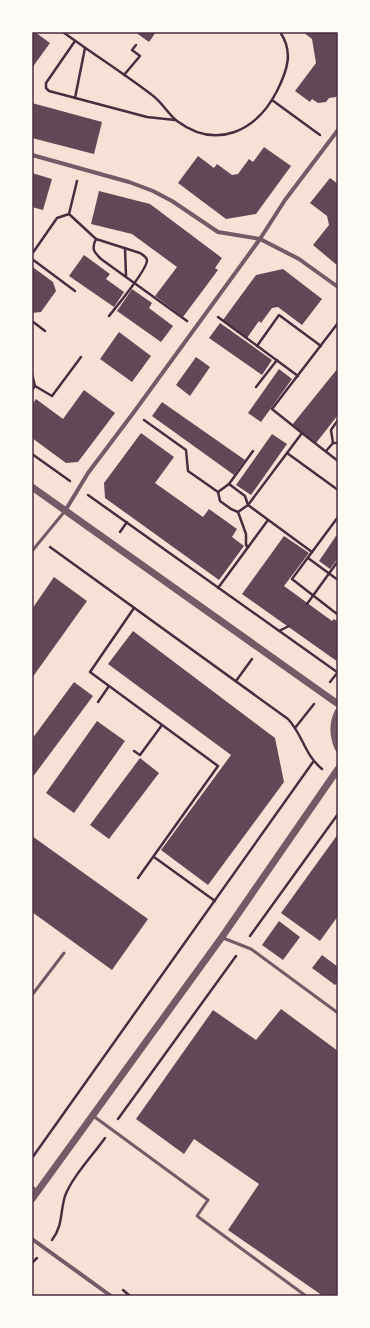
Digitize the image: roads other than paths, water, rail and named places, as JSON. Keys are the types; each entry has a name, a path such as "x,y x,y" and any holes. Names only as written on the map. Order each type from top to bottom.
{"street":[{"path":"65,511 88,473 260,239 285,200 338,130"},
{"path":"32,155 129,182 153,191 172,201 218,232 260,239 300,259 338,287"},
{"path":"32,487 338,704"},
{"path":"338,712 335,719 333,734 338,748"},
{"path":"32,1199 35,1189 92,1115 222,937 331,777 338,769"},
{"path":"32,1239 111,1296"}],"lane":[{"path":"32,551 65,511"},
{"path":"222,937 251,949 338,1013"},
{"path":"32,995 64,953"},
{"path":"92,1115 208,1200 196,1216 306,1296"}]}
